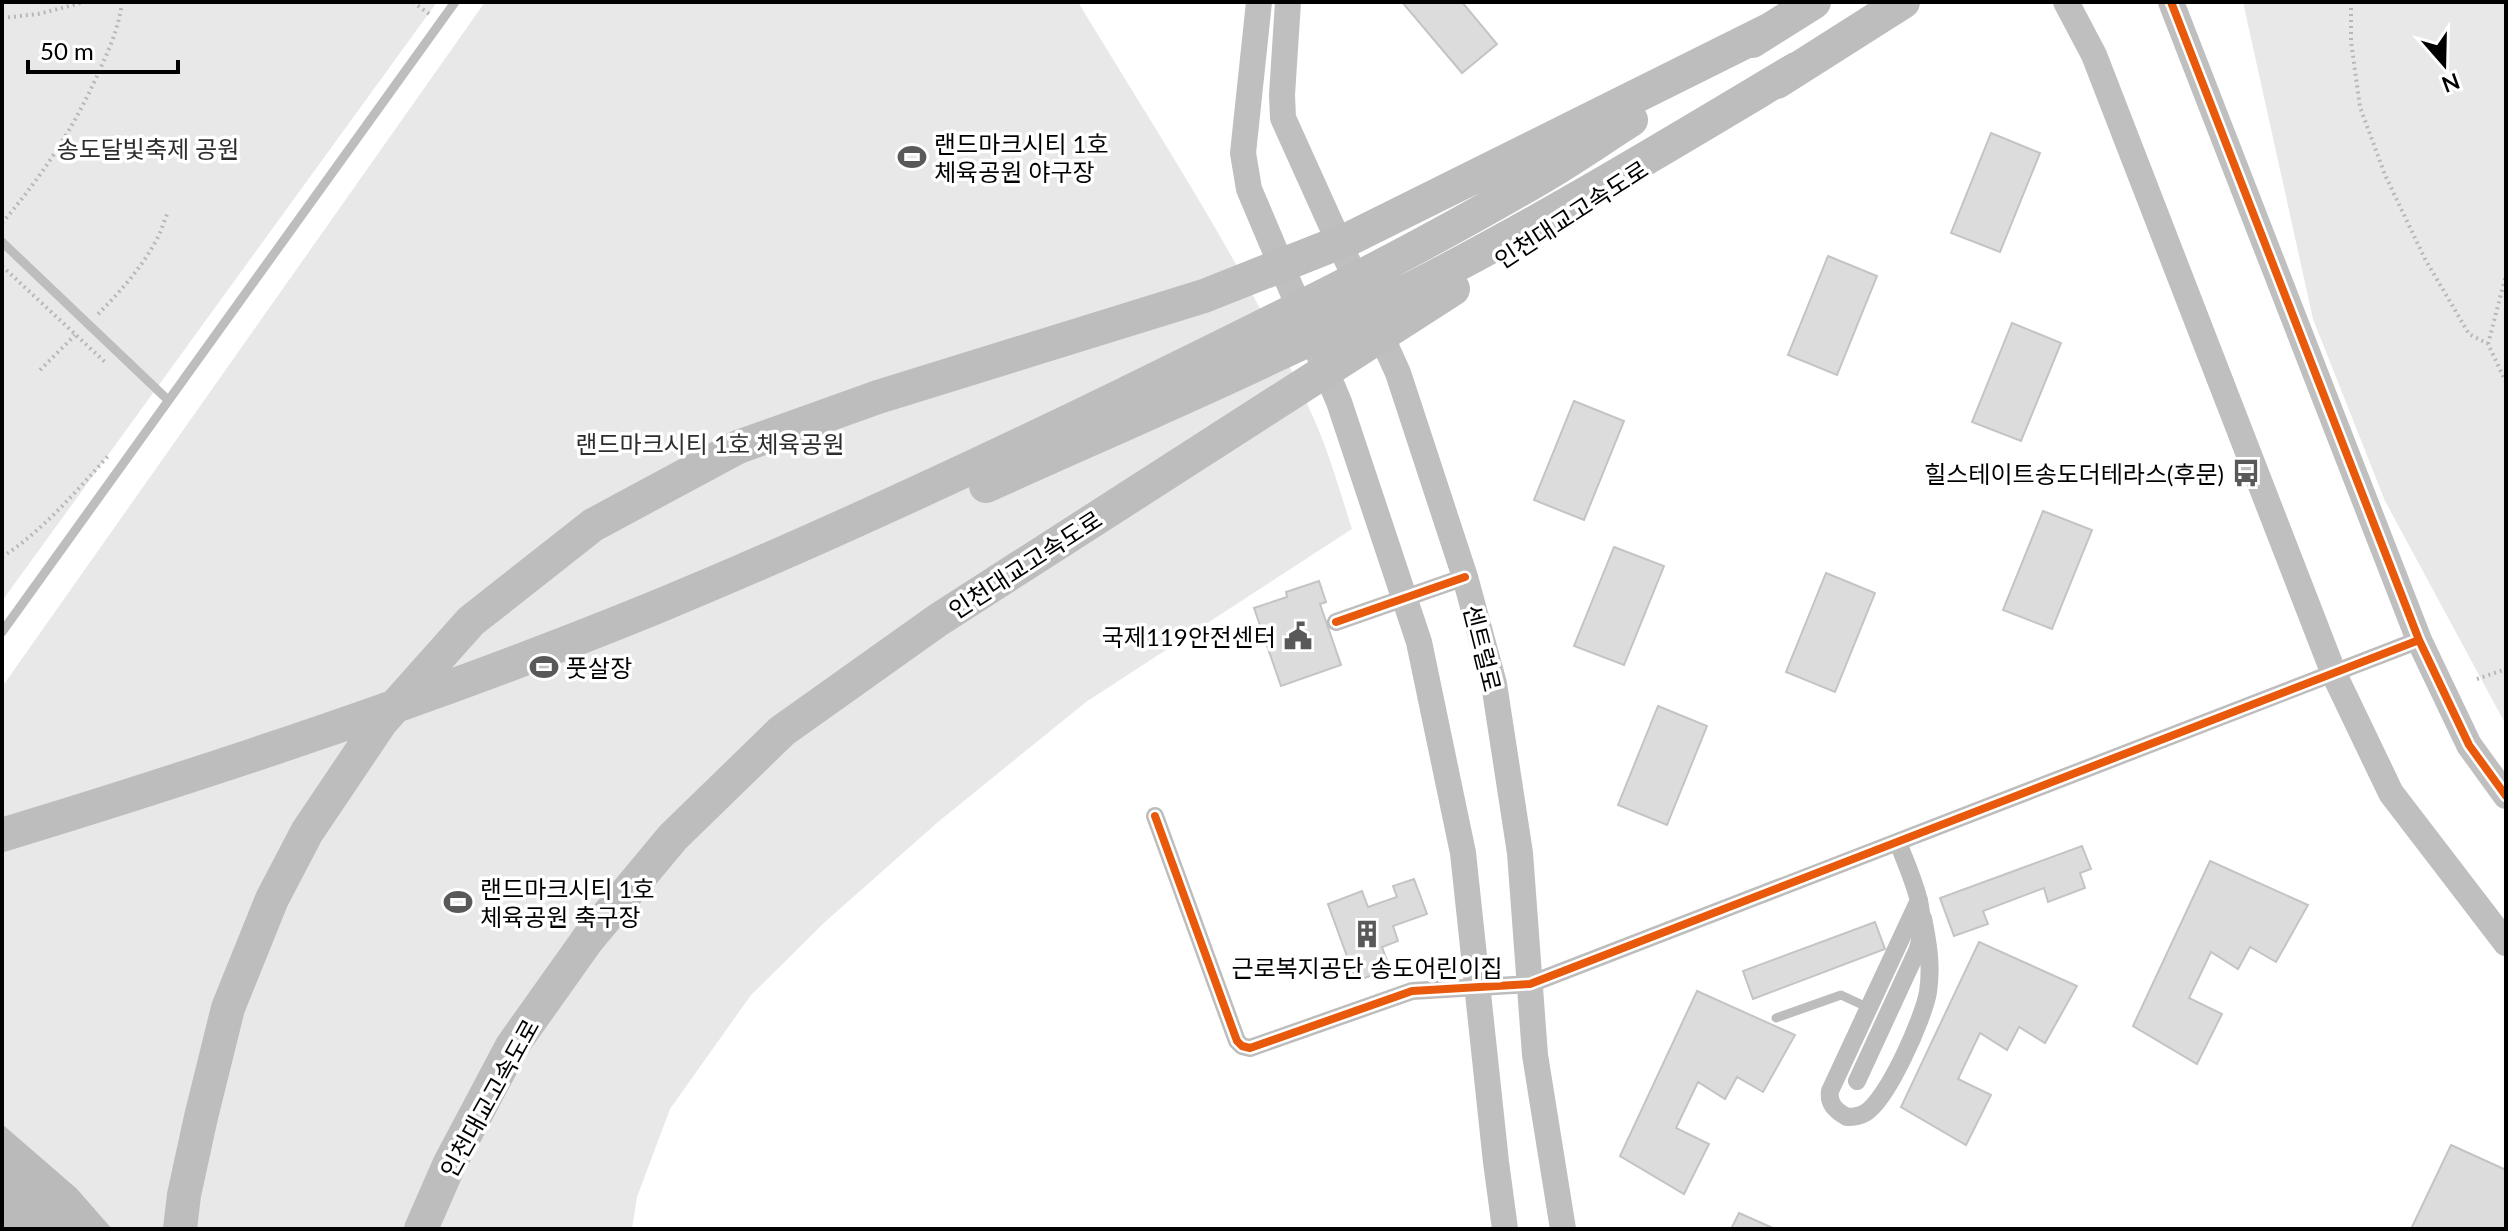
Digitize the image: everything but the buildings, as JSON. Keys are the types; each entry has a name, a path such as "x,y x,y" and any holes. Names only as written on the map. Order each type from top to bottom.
{"highway":[{"name":"인천대교고속도로","path":"2,835 303,738 482,674 651,609 842,528 1182,366 1406,253 1542,177 1814,2"},
{"name":"인천대교고속도로","path":"421,1229 449,1165 512,1046 588,939 673,837 782,731 938,620 1903,2"},
{"name":"인천대교고속도로","path":"180,1229 197,1133 228,1008 272,899 307,832 381,722 471,621 593,525 738,447 892,393 1204,296 1353,237 1771,29"},
{"name":"인천대교고속도로","path":"2,854 490,693 850,547 1195,394 1388,301 1537,223 1796,69"}],"main road":[{"path":"1259,2 1243,153 1249,189 1339,402 1419,642 1463,853 1505,1229"},
{"name":"센트럴로","path":"1288,2 1283,118 1398,373 1465,577 1494,684 1520,853 1535,1055 1563,1229"},
{"path":"2066,2 2094,55 2334,674 2391,793 2506,943"},
{"path":"2171,2 2419,640 2469,745 2506,796"}],"street":[{"path":"1336,622 1465,577"},
{"path":"1155,816 1234,1034 1242,1046 1250,1048 1412,991 1530,984 2419,640"},
{"path":"1898,842 1921,909 1930,959 1927,995 1911,1041 1891,1079 1864,1114 1847,1117 1834,1108 1830,1091 1921,909"},
{"path":"1857,1081 1917,951 1922,934 1921,909"}],"lane":[{"path":"2,632 455,2"},
{"path":"2,242 168,400"},
{"path":"1776,1018 1841,995 1869,1008"}],"path":[{"path":"2,18 38,14 85,2"},
{"path":"2,223 31,190 66,138 108,51 119,23 122,2"},
{"path":"413,2 440,22"},
{"path":"423,2 428,13"},
{"path":"2351,2 2351,41 2360,107 2385,175 2425,259 2469,334 2488,344 2506,382"},
{"path":"96,315 119,293 141,264 168,213"},
{"path":"2,266 107,365"},
{"path":"2488,344 2506,275"},
{"path":"40,370 75,335"},
{"path":"2,557 22,544 49,519 119,445"},
{"path":"2477,679 2506,669"}],"green space":[{"name":"송도달빛축제 공원","path":"2,2 437,2 2,601"},
{"name":"랜드마크시티 1호 체육공원","path":"485,2 1078,2 1205,210 1264,316 1317,426 1352,529 1086,702 938,822 826,921 751,995 670,1109 637,1197 632,1229 112,1229 2,1125 2,687"},
{"path":"2243,2 2506,2 2506,725 2385,501 2313,319"}],"shaded area":[{"path":"2,1124 77,1189 112,1229 2,1229"}],"cycle path":[{"path":"2171,2 2419,640 2469,745 2506,796"},
{"path":"1336,622 1465,577"},
{"path":"1155,816 1237,1041 1250,1048 1412,991 1530,984 2419,640"}],"place":[{"name":"랜드마크시티 1호 체육공원 야구장","path":"912,157"},
{"name":"힐스테이트송도더테라스(후문)","path":"2246,473"},
{"name":"국제119안전센터","path":"1298,636"},
{"name":"풋살장","path":"544,667"},
{"name":"랜드마크시티 1호 체육공원 축구장","path":"458,902"},
{"name":"근로복지공단 송도어린이집","path":"1367,934"}]}
